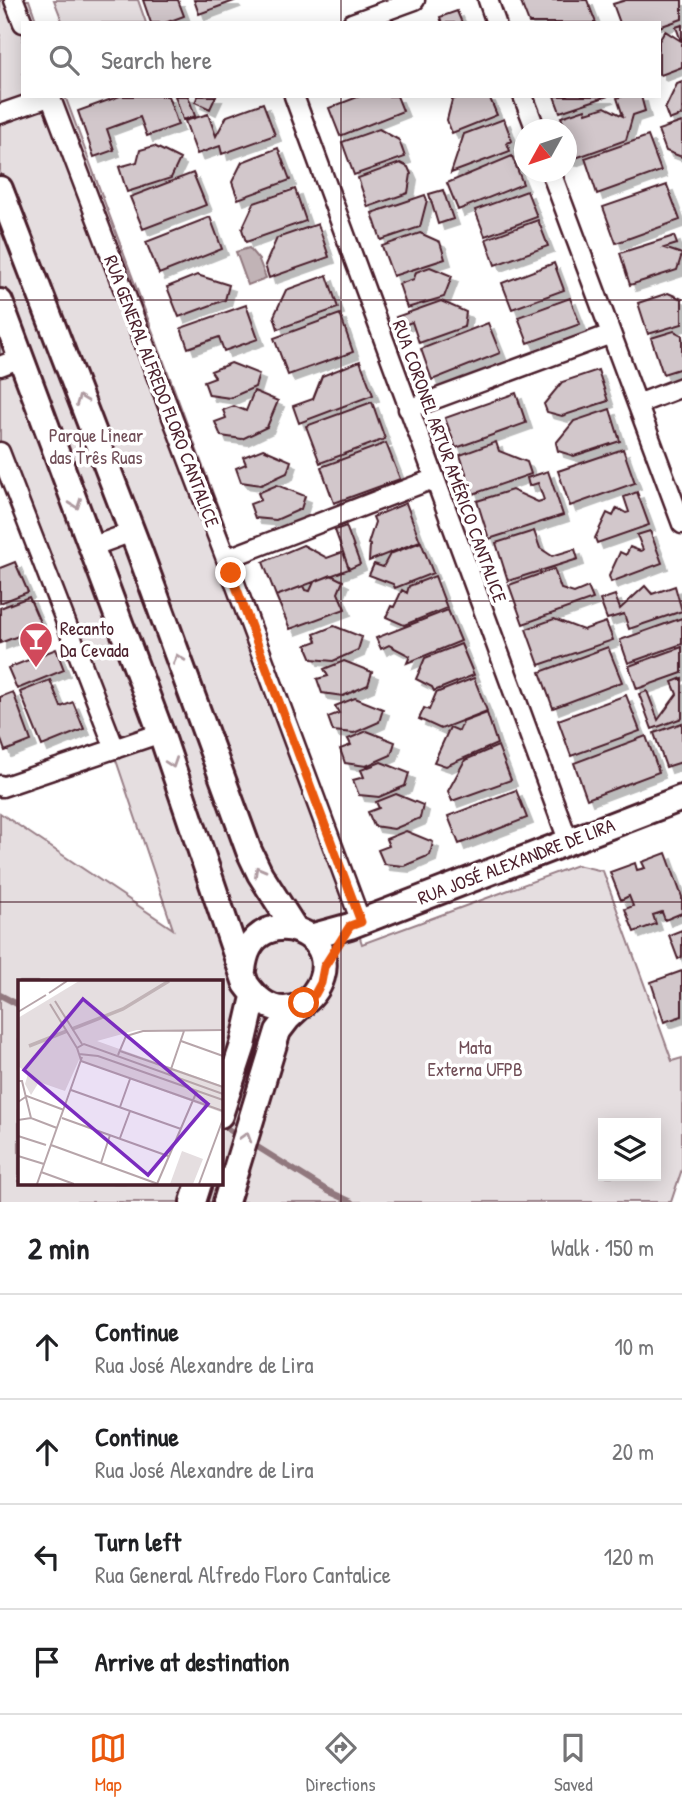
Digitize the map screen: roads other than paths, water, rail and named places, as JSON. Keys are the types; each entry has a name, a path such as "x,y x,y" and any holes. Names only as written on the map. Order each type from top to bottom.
{"main road":[{"path":"0,189 132,532 249,851 260,874 302,933 320,951 323,975"},
{"path":"0,302 11,362 91,547 162,733 246,984 254,996 265,1004 292,1008 304,1003"},
{"name":"RUA JOSÉ ALEXANDRE DE LIRA","path":"302,933 356,924 682,798"},
{"path":"226,1202 278,1031 288,1018 315,994 323,975 356,924"},
{"path":"243,970 249,945 258,936 282,928 302,933"},
{"path":"222,1109 243,1045 254,996"},
{"path":"193,1202 199,1184"}],"street":[{"path":"14,0 22,21"},
{"path":"357,21 415,0"},
{"path":"488,0 495,21"},
{"path":"0,114 45,98"},
{"name":"RUA GENERAL ALFREDO FLORO CANTALICE","path":"52,98 226,559 356,924"},
{"name":"RUA CORONEL ARTUR AMÉRICO CANTALICE","path":"294,98 568,841"},
{"path":"524,98 532,119"},
{"path":"555,182 682,524"},
{"path":"408,409 611,334"},
{"path":"638,404 682,387"},
{"path":"0,452 115,749"},
{"path":"226,559 433,479"},
{"path":"91,547 132,532"},
{"path":"0,785 2,787 162,733"}],"waterway":[{"path":"0,995 18,1004"},
{"path":"222,1125 239,1136"},
{"path":"251,1143 328,1191 352,1202"}],"place":[{"name":"Recanto Da Cevada","path":"36,669"}],"park label":[{"name":"Parque Linear das Três Ruas","path":"96,446"},
{"name":"Mata Externa UFPB","path":"475,1058"}]}
